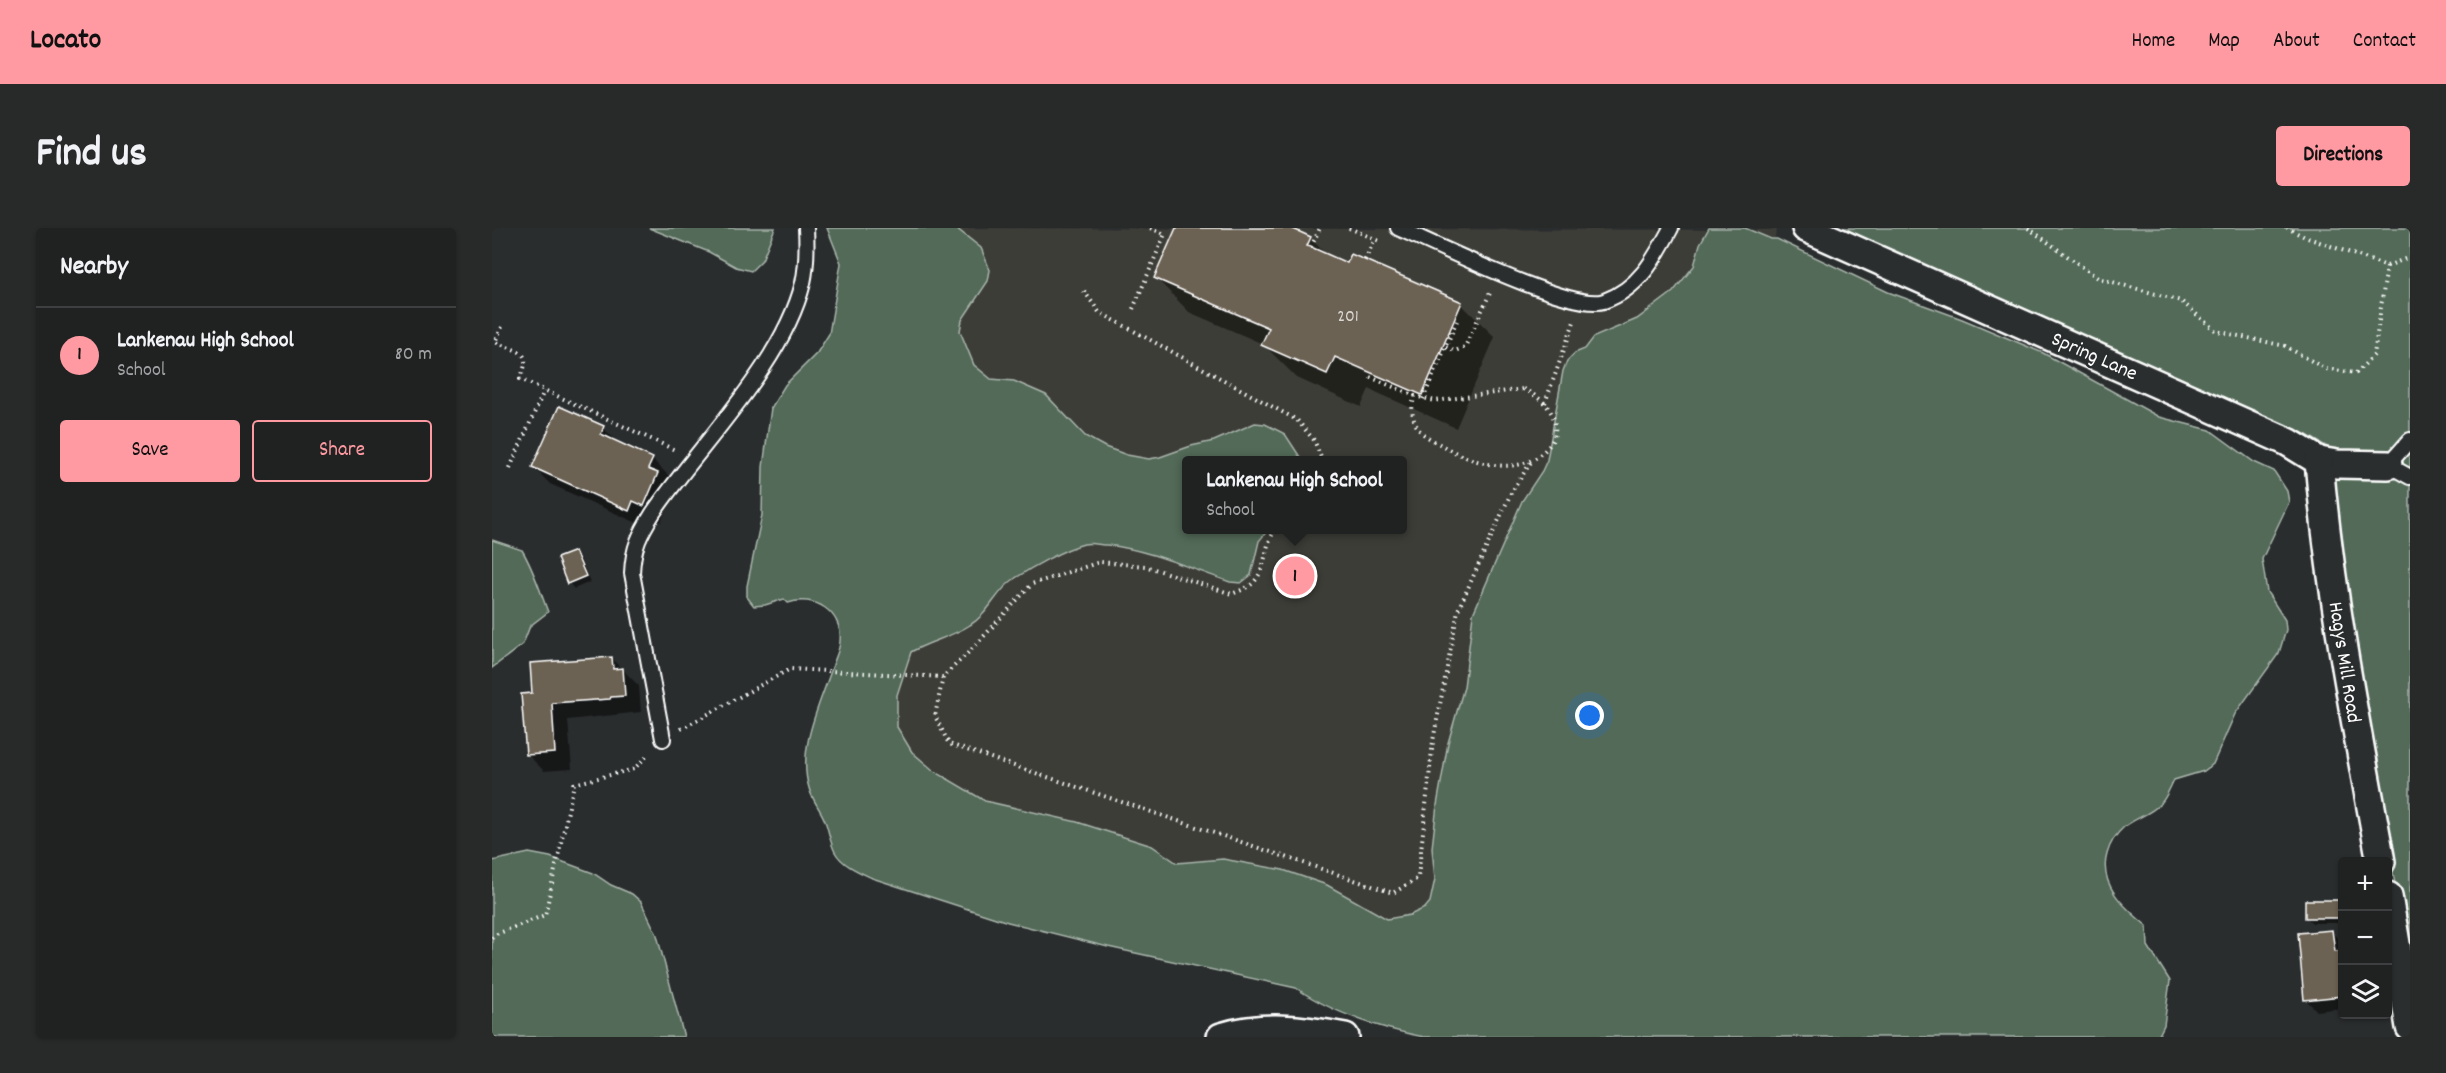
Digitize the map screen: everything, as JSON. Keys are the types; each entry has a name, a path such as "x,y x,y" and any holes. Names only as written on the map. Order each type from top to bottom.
{"street":[{"name":"Spring Lane","path":"1806,228 2288,442 2319,461 2399,471"},
{"name":"Hagys Mill Road","path":"2319,461 2347,670 2380,857"},
{"path":"2391,911 2410,1027"},
{"path":"1221,1037 1276,1028 1308,1030 1345,1037"}],"lane":[{"path":"663,739 632,573 633,553 639,536 659,504 763,366 792,316 803,282 807,255 806,228"},
{"path":"1398,228 1549,293 1582,302 1602,302 1618,295 1638,280 1653,261 1671,228"},
{"path":"2399,471 2410,440"}],"path":[{"path":"1133,309 1165,234 1150,228"},
{"path":"1311,248 1320,228"},
{"path":"2028,228 2098,278 2181,301 2216,331 2285,346 2326,369 2356,373 2374,355 2386,266"},
{"path":"2287,228 2305,237 2386,266 2410,257"},
{"path":"1365,261 1375,239"},
{"path":"1084,291 1100,312 1297,420 1314,440 1320,456"},
{"path":"1446,347 1455,351 1465,347 1492,291"},
{"path":"1545,404 1582,302"},
{"path":"1423,399 1456,321"},
{"path":"502,327 495,342 523,354 527,359 520,379 676,450"},
{"path":"1272,534 1262,571 1253,584 1232,594 1144,566 1100,562 1032,584 974,648 943,676 935,716 949,744 1393,893 1418,878 1433,741 1458,610 1511,493 1533,459 1552,442 1556,432 1554,416 1545,404 1523,389 1435,401 1414,396 1370,377"},
{"path":"510,468 544,391"},
{"path":"1414,396 1412,413 1420,431 1450,449 1492,465 1506,466 1533,459"},
{"path":"492,938 545,915 574,784 634,769 663,739 790,669 943,676"}],"shaded area":[{"path":"911,228 1777,230 1530,997 873,760"}],"green space":[{"path":"649,228 775,228 762,260 751,271 736,267 709,252"},
{"path":"827,228 956,228 981,248 990,270 988,281 962,320 960,331 974,365 991,379 1014,381 1046,395 1085,436 1127,455 1149,459 1160,457 1214,441 1255,423 1265,424 1285,434 1299,456 1182,456 1182,534 1265,534 1259,541 1251,575 1241,583 1230,582 1169,560 1123,547 1084,544 1048,559 1014,579 970,625 911,652 897,695 897,727 912,752 934,771 985,801 1077,822 1152,846 1177,863 1223,859 1283,870 1327,885 1387,919 1410,915 1425,908 1430,902 1435,879 1432,848 1437,805 1448,743 1464,687 1473,614 1522,501 1547,460 1563,371 1567,361 1575,353 1585,349 1594,337 1637,319 1673,292 1694,266 1700,244 1709,228 1745,228 1771,239 1777,239 1888,292 1962,319 2043,353 2159,417 2210,430 2254,462 2274,471 2287,491 2289,502 2262,559 2267,592 2285,620 2286,630 2279,653 2235,714 2213,764 2204,771 2174,780 2162,802 2152,811 2124,827 2108,850 2105,865 2110,886 2130,912 2147,926 2148,946 2170,981 2164,1025 2158,1037 1424,1037 1341,1013 1296,988 1108,947 1008,922 872,878 851,868 838,857 833,848 825,821 810,792 806,773 808,742 840,644 837,622 832,614 817,603 798,601 788,603 784,599 754,606 747,597 747,586 762,515 763,467 771,408 785,385 817,353 829,334 841,263"},
{"path":"1836,228 2410,228 2410,973 2332,512 2329,448 2307,435"},
{"path":"492,540 522,550 548,612 530,626 523,644 492,668"},
{"path":"529,853 550,857 593,873 611,885 632,894 641,902 657,935 684,1037 492,1037 492,861"}],"building":[{"path":"1176,228 1291,228 1311,237 1307,246 1347,263 1351,254 1462,302 1422,395 1335,357 1327,374 1261,345 1269,328 1154,278"},
{"path":"559,406 604,426 601,434 653,458 648,469 658,473 644,506 633,501 629,511 532,467"},
{"path":"575,551 586,576 567,584 557,558"},
{"path":"612,657 613,669 623,668 625,696 552,703 555,753 526,755 521,694 532,693 530,663"},
{"path":"2305,900 2338,900 2338,918 2305,918"},
{"path":"2332,930 2335,951 2338,951 2338,996 2304,1000 2298,933"}],"place":[{"name":"Lankenau High School","path":"1295,576"}]}
